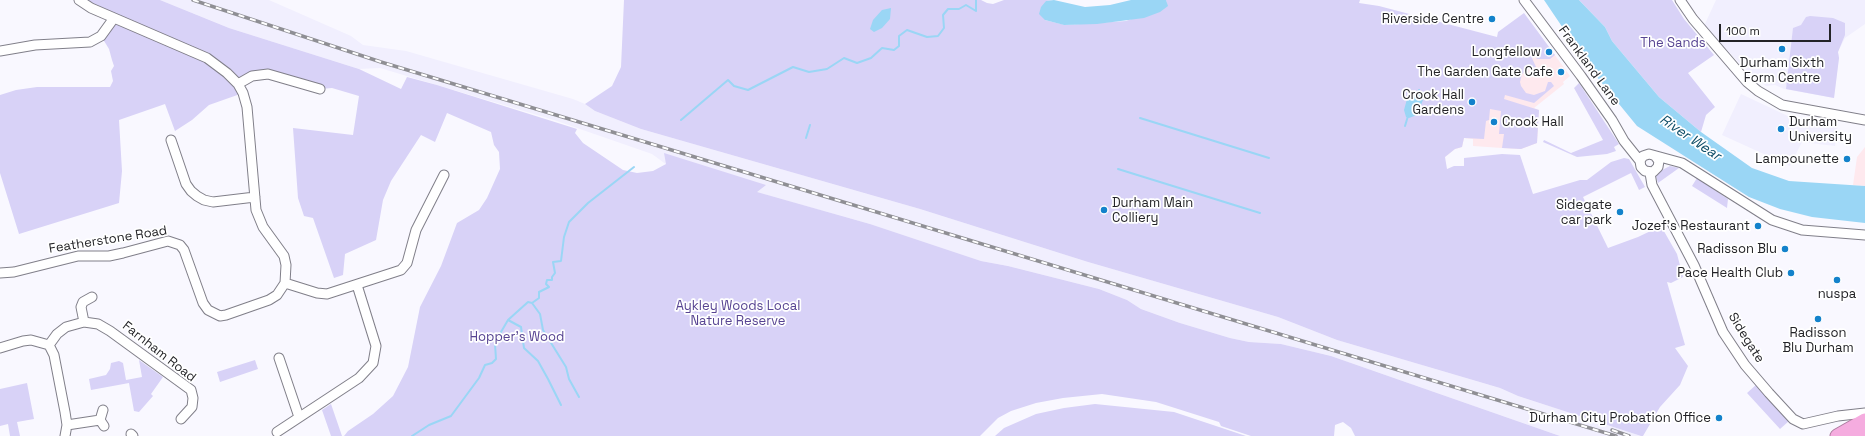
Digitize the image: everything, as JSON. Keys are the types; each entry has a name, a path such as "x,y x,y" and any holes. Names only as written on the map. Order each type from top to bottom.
{"highway":[{"path":"1837,436 1865,420"},
{"path":"1855,436 1865,430"}],"street":[{"path":"79,0 91,8 207,58 227,73 238,84 243,93 246,107 254,197 258,218 284,256 286,265 285,283 317,293 327,294 394,274 401,270 407,263 416,230 444,175"},
{"name":"Frankland Lane","path":"1524,0 1612,120 1624,141 1631,148 1647,157 1674,161 1690,167 1772,220 1802,230 1865,235"},
{"path":"1680,0 1693,19 1747,82 1758,91 1782,105 1865,120"},
{"path":"0,51 35,45 90,42 101,36 114,18"},
{"path":"238,84 252,76 268,74 320,89"},
{"path":"171,140 186,184 197,196 204,200 213,202 254,197"},
{"path":"1647,157 1642,170 1654,170 1674,161"},
{"name":"Sidegate","path":"1647,157 1659,161 1654,170 1652,185 1694,265 1723,332 1745,365 1793,420 1803,424 1838,416 1865,413"},
{"name":"Featherstone Road","path":"0,273 14,272 78,256 108,256 168,241 180,245 184,250 203,303 208,310 220,316 269,300 277,295 285,283"},
{"path":"277,432 360,378 373,363 376,355 375,341 357,284"},
{"path":"49,345 57,334 66,327 84,322 81,307 83,302 92,297"},
{"name":"Farnham Road","path":"84,322 98,324 110,331 191,390 193,398 192,407 181,419"},
{"path":"0,348 23,341 36,341 49,345 54,355 68,425 65,436"},
{"path":"279,358 299,417"},
{"path":"68,425 102,423 102,410"}],"shaded area":[{"path":"160,0 269,0 351,36 363,45 406,51 573,99 585,104 595,111 641,129 920,209 1088,262 1278,317 1337,340 1500,388 1518,396 1641,436 1560,436 1331,356 1281,344 1249,342 1230,338 1180,323 1141,309 1127,300 1099,289 1008,266 981,261 870,224 671,168 652,154 554,120 380,68 359,69 229,28"},
{"name":"Durham Sixth Form Centre","path":"1716,0 1865,0 1865,24 1845,38 1838,52 1839,58 1834,98 1784,89 1775,85 1766,86 1746,70 1704,26"},
{"name":"Crook Hall Gardens","path":"1549,47 1570,76 1563,82 1564,84 1534,108 1539,110 1537,143 1521,149 1502,148 1473,146 1473,139 1464,138 1462,147 1455,149 1445,157 1410,81 1520,67"},
{"name":"Durham University","path":"1741,94 1790,117 1838,124 1835,146 1802,142 1790,166 1722,135"},
{"path":"1865,147 1865,186 1853,185 1857,157"}],"green space":[{"path":"79,0 160,0 229,28 359,69 401,89 407,77 577,129 575,133 583,143 623,170 637,173 653,171 666,164 664,153 766,185 757,192 870,224 981,261 1008,266 1099,289 1127,300 1141,309 1180,323 1230,338 1249,342 1281,344 1331,356 1560,436 1355,436 1351,428 1343,422 1335,425 1334,436 1251,436 1221,426 1219,422 1156,402 1102,394 1063,398 1036,403 1011,411 998,418 980,436 344,436 348,431 373,414 393,396 408,367 420,307 441,266 457,223 479,210 487,198 500,169 499,152 494,145 491,132 447,113 435,142 421,135 391,181 383,200 376,240 345,254 343,275 334,278 313,218 304,216 298,198 293,128 353,135 359,96 332,88 320,89 268,74 238,84 243,93 209,105 192,120 175,131 165,104 119,120 122,171 119,203 19,234 0,173 0,95 16,90 37,87 110,87 113,81 111,71 114,66 109,49 101,36 113,18"},
{"path":"624,0 981,0 993,4 1004,0 1054,0 1046,1 1045,20 1065,25 1126,21 1167,6 1166,0 1360,0 1359,3 1379,6 1497,37 1498,32 1524,13 1555,55 1550,59 1537,59 1535,56 1532,58 1536,67 1528,69 1522,74 1520,82 1521,86 1526,93 1534,95 1545,91 1548,82 1551,82 1554,86 1534,103 1505,95 1504,99 1539,110 1537,143 1521,149 1502,148 1504,134 1499,134 1501,111 1490,109 1489,120 1486,121 1484,139 1464,138 1462,147 1455,149 1445,157 1447,169 1454,166 1464,166 1464,158 1502,154 1520,155 1533,194 1580,180 1587,180 1611,162 1624,158 1629,159 1645,187 1639,190 1631,173 1583,197 1608,248 1638,237 1661,226 1677,254 1683,277 1671,283 1667,282 1685,345 1675,348 1688,366 1680,385 1660,407 1643,436 1641,436 1518,396 1500,388 1337,340 1278,317 1088,262 920,209 641,129 595,111 585,104 612,86 621,67"},
{"name":"The Sands","path":"1579,0 1672,0 1684,19 1714,55 1688,73 1715,107 1706,115 1701,132 1659,97 1612,41 1605,27"},
{"path":"1806,17 1833,18 1845,23 1845,35 1838,52 1839,58 1834,98 1786,89 1793,28 1801,25"},
{"path":"1579,83 1619,144 1614,147 1616,151 1607,154 1577,157 1543,142 1544,140 1571,153 1603,140 1574,88"},
{"path":"1670,166 1679,168 1658,183 1656,176 1658,172"},
{"path":"1697,178 1728,199 1727,208 1692,186"},
{"path":"139,360 163,377 151,394 153,396 139,412 134,411 129,383 91,390 89,379 106,375 110,369 111,363 119,361 123,363 126,380 142,377"},
{"path":"255,360 258,369 220,382 217,372"},
{"path":"27,383 34,419 17,422 20,436 10,436 8,424 0,426 0,389"},
{"path":"1757,384 1789,421 1780,429 1747,393"},
{"path":"331,404 342,436 331,436 322,410"},
{"path":"1095,404 1174,412 1246,436 995,436 1004,428 1036,414 1064,408"}],"water":[{"path":"1054,0 1085,7 1110,5 1131,0 1166,0 1168,6 1160,12 1144,18 1097,24 1064,25 1045,20 1039,14 1041,7 1046,1"},
{"name":"River Wear","path":"1544,0 1579,0 1605,27 1612,41 1659,97 1701,132 1752,168 1789,181 1865,186 1865,223 1812,217 1780,209 1749,197 1637,126 1592,71"},
{"path":"891,8 890,19 882,28 874,32 870,29 873,20 882,10"},
{"path":"1413,92 1418,93 1423,100 1417,115 1409,118 1406,117 1404,110 1407,99"}],"waterway":[{"path":"681,120 728,80 734,86 748,90 793,67 809,72 827,69 844,58 857,63 871,58 882,48 894,50 899,46 899,36 907,30 927,37 938,36 944,28 943,15 948,9 959,9 966,5 976,11 976,0"},
{"path":"1405,126 1408,116"},
{"path":"1140,118 1269,158"},
{"path":"806,138 810,125"},
{"path":"412,436 429,425 451,416 479,378 485,365 492,363 496,359 495,344 501,339 501,332 508,320 528,302 532,303 539,298 539,292 549,287 546,284 547,280 552,280 555,273 553,262 561,261 564,237 569,222 588,203 634,167"},
{"path":"1118,169 1260,213"},
{"path":"532,303 540,314 543,330 566,367 569,379 579,397"},
{"path":"508,320 521,327 524,348 538,361 561,405"}],"railway":[{"path":"193,0 381,62 1616,436"},
{"path":"1612,430 1629,436"}],"place":[{"name":"Riverside Centre","path":"1492,19"},
{"name":"Durham Sixth Form Centre","path":"1782,49"},
{"name":"Longfellow","path":"1549,52"},
{"name":"The Garden Gate Cafe","path":"1561,72"},
{"name":"Crook Hall Gardens","path":"1472,102"},
{"name":"Crook Hall","path":"1494,122"},
{"name":"Durham University","path":"1781,129"},
{"name":"Lampounette","path":"1847,159"},
{"name":"Durham Main Colliery","path":"1104,210"},
{"name":"Sidegate car park","path":"1620,212"},
{"name":"Jozef's Restaurant","path":"1758,226"},
{"name":"Radisson Blu","path":"1785,249"},
{"name":"Pace Health Club","path":"1791,273"},
{"name":"nuspa","path":"1837,280"},
{"name":"Radisson Blu Durham","path":"1818,319"},
{"name":"Durham City Probation Office","path":"1719,418"}],"park label":[{"name":"Aykley Woods Local Nature Reserve","path":"738,314"},
{"name":"Hopper's Wood","path":"517,337"}]}
